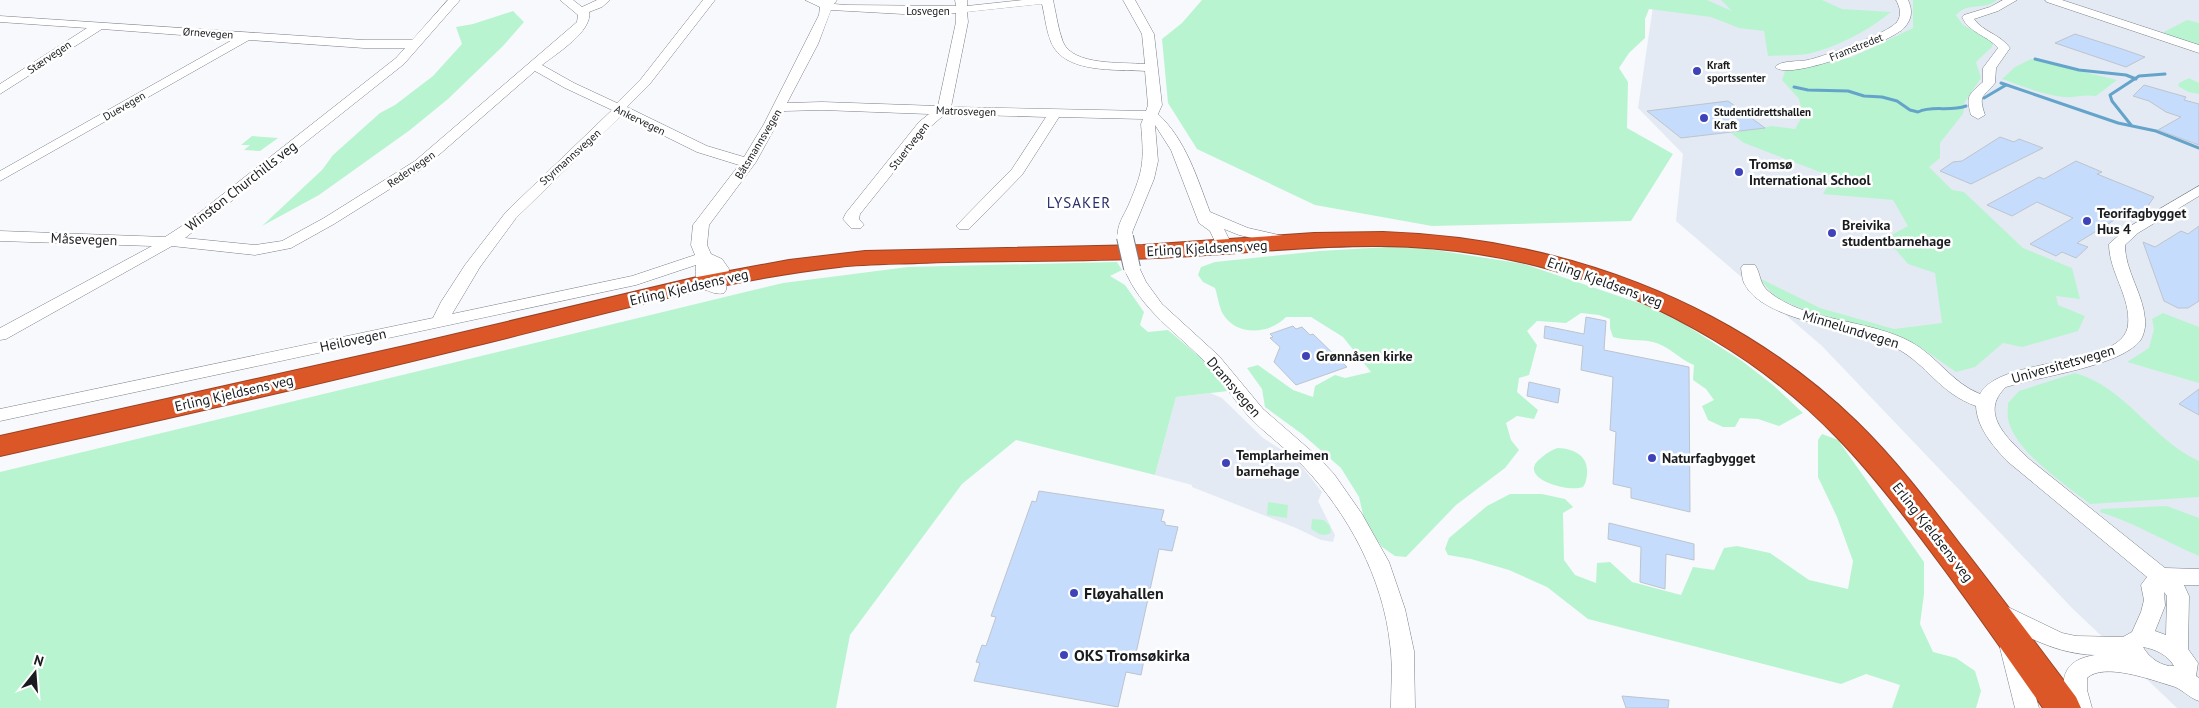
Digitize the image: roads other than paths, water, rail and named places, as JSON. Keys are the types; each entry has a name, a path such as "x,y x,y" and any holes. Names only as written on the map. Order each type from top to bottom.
{"highway":[{"name":"Erling Kjeldsens veg","path":"0,446 468,340 557,326 713,274 769,269 850,258 981,253 1146,252 1295,242 1376,239 1417,240 1502,251 1582,270 1650,296 1682,311 1757,355 1829,411 1864,446 1922,517 2000,620 2063,708"},
{"name":"Erling Kjeldsens veg","path":"713,274 804,272 913,256"}],"street":[{"name":"Winston Churchills veg","path":"0,335 169,242 208,214 387,71 415,44 454,0"},
{"path":"566,0 582,11 598,5 604,0"},
{"name":"Styrmannsvegen","path":"440,321 456,291 506,221 532,193 590,140 623,103 645,82 709,0"},
{"name":"Losvegen","path":"811,0 872,10 1046,0"},
{"path":"1046,0 1057,42 1064,53 1070,58 1084,63 1150,68"},
{"name":"Dramsvegen","path":"1129,0 1148,34 1155,105 1148,124 1151,161 1147,179 1125,230 1125,237 1136,280 1156,306 1217,364 1258,415 1310,462 1352,512 1368,540 1384,576 1400,633 1403,708"},
{"name":"Framstredet","path":"1781,67 1808,64 1830,58 1892,32 1899,28 1906,17 1906,6 1902,0"},
{"path":"1978,114 1974,102 1976,95 1990,83 1988,70 2004,48 1998,40 1971,24 1968,17 1994,9 2011,0"},
{"path":"2051,0 2199,49"},
{"name":"Båtsmannsvegen","path":"713,274 699,245 701,225 749,162 780,107 829,3"},
{"name":"Stuertvegen","path":"856,225 851,219 853,213 924,125 944,108 962,5"},
{"name":"Redervegen","path":"169,242 255,250 276,248 294,241 420,164 494,98 580,28 585,18 582,11"},
{"name":"Ørnevegen","path":"0,19 383,45 415,44"},
{"name":"Stærvegen","path":"0,90 99,26"},
{"name":"Duevegen","path":"0,177 248,36"},
{"name":"Ankervegen","path":"535,66 582,93 712,153 724,158 749,162"},
{"name":"Matrosvegen","path":"780,107 822,106 940,111 1152,115"},
{"path":"964,226 1017,172 1055,113"},
{"path":"1152,115 1163,125 1178,150 1205,219 1216,228 1225,247"},
{"name":"Universitetsvegen","path":"1985,402 1992,388 2000,382 2102,356 2120,349 2132,339 2136,333 2137,317 2116,254 2117,244 2134,230 2199,190"},
{"path":"2183,200 2199,207"},
{"path":"1205,219 1244,232 1295,242"},
{"path":"1200,248 1205,219"},
{"name":"Måsevegen","path":"0,236 169,242"},
{"name":"Minnelundvegen","path":"1749,268 1748,275 1753,284 1776,304 1800,314 1873,333 1903,344 1958,392 1985,402"},
{"name":"Heilovegen","path":"0,415 636,280 713,274"},
{"path":"1985,402 1987,420 2003,446 2175,588 2178,596 2184,664"},
{"path":"2184,664 2162,674 2146,666 2134,656 2135,642 2155,608 2152,584 2161,576 2199,577"},
{"path":"2000,620 2058,641 2076,645 2135,642 2163,643 2184,664 2199,692"},
{"path":"2000,620 2024,690 2027,708"},
{"path":"2080,708 2075,683 2077,673 2082,669 2105,663 2146,666"}],"waterway":[{"path":"2035,59 2079,70 2126,75 2135,79"},
{"path":"2135,79 2139,76 2165,74"},
{"path":"2131,125 2112,101 2110,95 2135,79"},
{"path":"2001,83 2118,123 2156,131 2199,148"},
{"path":"1984,98 2006,85"},
{"path":"1794,87 1808,90 1848,91 1864,96 1882,97 1897,101 1910,110 1918,112 1929,109 1960,108 1966,106"}],"place":[{"name":"Kraft sportssenter","path":"1697,71"},
{"name":"Studentidrettshallen Kraft","path":"1704,118"},
{"name":"Tromsø International School","path":"1739,172"},
{"name":"Teorifagbygget Hus 4","path":"2087,221"},
{"name":"Breivika studentbarnehage","path":"1832,233"},
{"name":"Grønnåsen kirke","path":"1306,356"},
{"name":"Naturfagbygget","path":"1652,458"},
{"name":"Templarheimen barnehage","path":"1226,463"},
{"name":"Fløyahallen","path":"1074,593"},
{"name":"OKS Tromsøkirka","path":"1064,655"}],"district":[{"name":"LYSAKER","path":"1079,203"}]}
